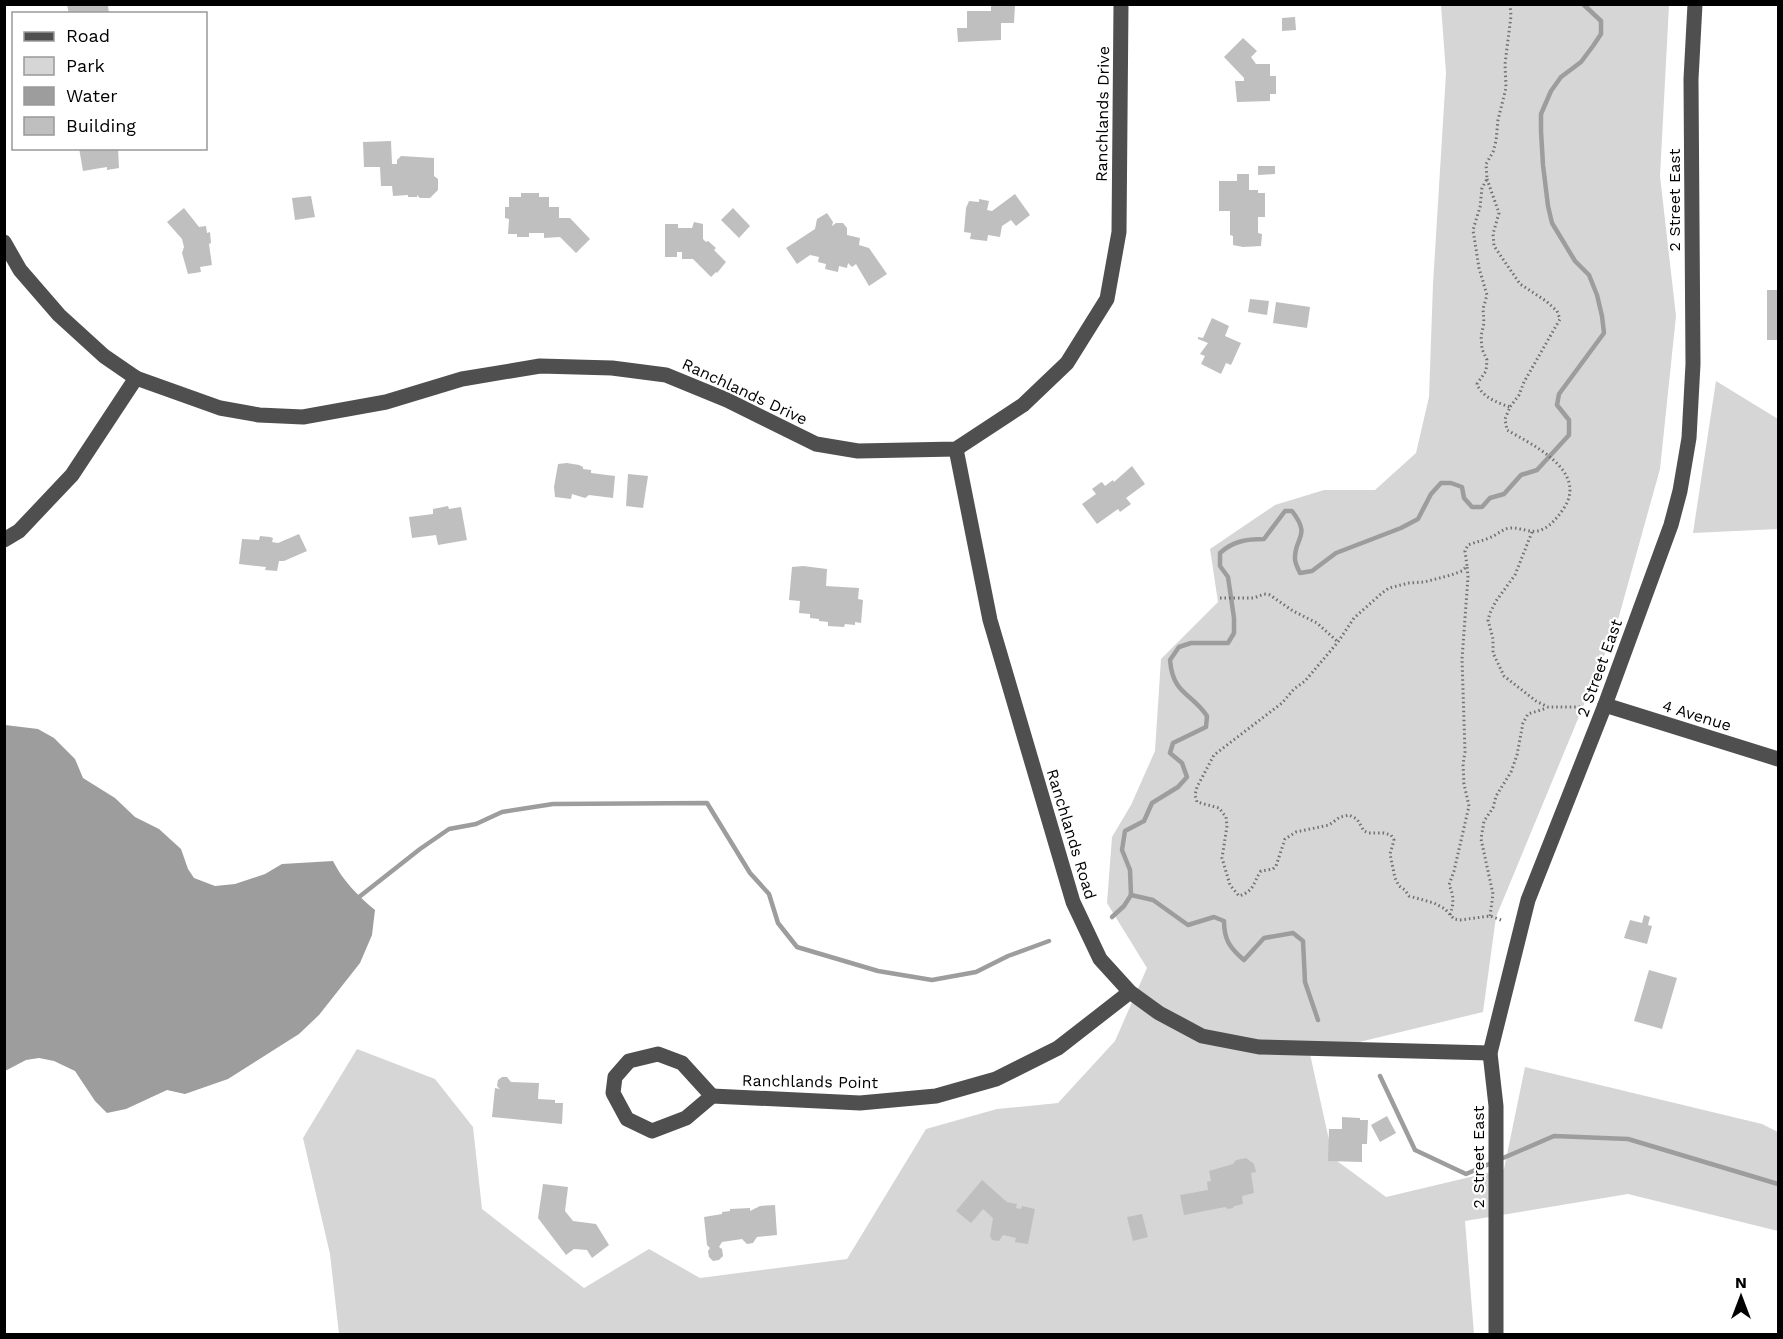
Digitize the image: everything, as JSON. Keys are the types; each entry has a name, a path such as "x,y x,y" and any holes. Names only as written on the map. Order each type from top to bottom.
{"street":[{"name":"Ranchlands Drive","path":"4,242 20,270 59,315 104,356 136,378 220,408 259,416 303,417 386,402 462,379 540,366 612,368 666,375 727,400 816,444 858,451 956,449 1023,405 1067,363 1107,299 1119,232 1121,4"},
{"name":"2 Street East","path":"1496,1335 1496,1106 1490,1053 1528,900 1605,705 1671,525 1680,491 1689,438 1693,364 1691,79 1695,4"},
{"path":"4,540 19,531 72,475 136,378"},
{"name":"Ranchlands Road","path":"956,449 990,620 1073,902 1100,959 1130,992 1159,1013 1202,1036 1259,1047 1490,1053"},
{"name":"4 Avenue","path":"1605,705 1779,759"},
{"name":"Ranchlands Point","path":"712,1096 860,1103 936,1096 996,1079 1058,1048 1130,992"},
{"path":"658,1054 682,1063 712,1096 686,1118 652,1131 627,1119 613,1093 615,1077 629,1060 658,1054"}],"path":[{"path":"1450,915 1454,903 1449,885 1455,871 1469,806 1464,784 1463,764 1465,752 1462,658 1468,577 1465,551 1468,545 1493,537 1497,532 1507,529 1519,528 1532,532 1547,527 1567,504 1570,492 1570,483 1560,467 1540,448 1507,430 1505,418 1560,319 1557,311 1546,301 1521,284 1494,246 1493,234 1499,213 1487,179 1486,164 1496,141 1498,120 1506,88 1510,4"},
{"path":"1487,179 1482,189 1473,230 1479,268 1487,295 1483,309 1484,323 1481,336 1482,349 1487,360 1486,371 1477,384 1480,391 1498,404 1510,407"},
{"path":"1532,532 1515,575 1496,601 1488,620 1493,639 1493,652 1504,676 1548,707"},
{"path":"1467,566 1451,576 1389,588 1354,618 1338,642 1305,681 1281,703 1214,755 1195,795 1197,802 1219,808 1226,817 1227,826 1222,858 1230,885 1239,896 1255,885 1261,871 1273,869 1276,866 1285,839 1296,832 1329,825 1340,817 1349,815 1357,819 1364,831 1391,835 1394,840 1390,854 1392,863 1399,886 1409,896 1434,903 1445,909 1454,919 1490,916 1501,920"},
{"path":"1220,598 1254,598 1264,594 1270,595 1293,611 1317,623 1338,642"},
{"path":"1490,916 1493,894 1481,839 1484,821 1511,772 1523,723 1528,714 1548,707 1582,707"}],"green space":[{"path":"1441,5 1669,5 1660,176 1676,316 1660,469 1616,627 1496,917 1483,1012 1310,1054 1333,1158 1386,1197 1504,1169 1525,1067 1762,1124 1778,1132 1778,1231 1628,1194 1465,1221 1474,1334 339,1334 330,1254 303,1138 357,1049 435,1079 473,1127 482,1209 584,1288 649,1249 700,1278 847,1259 926,1129 997,1109 1058,1103 1115,1041 1147,968 1107,903 1112,837 1131,805 1155,751 1161,659 1218,602 1210,549 1275,505 1324,490 1375,490 1416,453 1429,397 1433,284 1446,73"},
{"path":"1716,381 1778,419 1778,529 1693,533"}],"water":[{"path":"5,725 38,729 54,738 75,759 83,778 115,798 135,817 159,829 181,849 194,878 215,886 235,884 265,874 282,864 333,861 351,888 375,910 372,935 360,963 319,1015 299,1034 228,1079 185,1094 167,1090 126,1109 107,1113 95,1101 75,1071 54,1061 39,1058 26,1060 5,1071"}],"building":[{"path":"991,4 1015,5 1014,23 1001,23 1001,40 958,42 957,28 967,28 967,11 991,11"},
{"path":"67,5 108,5 109,12 69,12"},
{"path":"1295,17 1296,30 1282,31 1282,18"},
{"path":"1243,38 1257,51 1251,57 1256,64 1270,64 1270,76 1276,76 1276,94 1270,94 1270,101 1237,102 1235,81 1244,81 1244,78 1224,57"},
{"path":"391,141 392,164 397,164 401,156 434,158 434,176 438,179 438,190 430,198 420,198 417,195 417,197 393,196 392,186 381,186 380,167 364,167 363,142"},
{"path":"79,150 118,150 119,168 107,170 107,167 83,171"},
{"path":"1258,166 1275,166 1275,174 1258,175"},
{"path":"1237,174 1249,174 1249,190 1265,193 1265,217 1258,217 1258,233 1262,234 1261,246 1233,245 1233,236 1230,235 1230,211 1219,211 1219,181 1237,181"},
{"path":"521,193 539,193 539,197 549,197 549,207 559,207 559,218 570,218 590,239 576,253 560,237 544,238 544,233 529,233 529,237 508,234 509,219 505,218 505,207 509,207 509,197 521,197"},
{"path":"1015,194 1030,215 1016,226 1011,220 1002,226 1000,237 988,235 987,241 970,239 971,233 964,232 966,208 969,201 979,202 979,199 989,201 987,210 992,211"},
{"path":"311,196 315,217 295,220 292,198"},
{"path":"184,208 199,227 206,226 207,233 210,232 212,265 200,267 201,272 188,274 182,253 184,247 182,239 167,222"},
{"path":"733,208 750,226 739,238 721,220"},
{"path":"827,213 833,222 832,226 836,223 843,223 847,228 847,235 860,238 859,245 869,248 887,274 869,286 856,264 852,267 848,263 847,268 839,266 838,272 825,269 826,264 818,262 819,257 810,255 797,264 786,248 815,229 817,219"},
{"path":"694,222 703,224 703,239 716,248 714,250 726,262 711,277 693,259 682,259 682,252 677,252 677,257 665,257 665,224 678,224 678,228 692,228"},
{"path":"1767,290 1778,290 1778,340 1767,340"},
{"path":"1250,299 1269,301 1267,315 1248,312"},
{"path":"1276,302 1310,307 1307,328 1273,323"},
{"path":"1212,318 1229,326 1225,336 1241,343 1231,365 1226,363 1221,374 1201,364 1205,356 1200,354 1208,343 1198,337 1203,338"},
{"path":"567,463 591,470 591,473 615,476 613,498 589,495 585,498 572,494 571,499 555,497 554,487 558,464"},
{"path":"1132,466 1145,484 1126,498 1131,504 1120,512 1118,509 1097,524 1082,504 1096,494 1092,489 1102,482 1105,486 1113,480 1114,482"},
{"path":"628,474 648,476 643,508 626,506"},
{"path":"448,506 449,509 461,507 467,540 438,545 436,535 412,538 409,517 433,514 433,509"},
{"path":"299,534 307,551 279,561 277,571 265,570 266,567 239,564 242,539 259,540 260,536 270,537 273,538 272,542 278,543"},
{"path":"792,567 827,569 826,586 859,588 858,599 863,600 861,623 845,624 844,627 828,626 828,622 810,618 810,614 799,613 800,601 789,600"},
{"path":"1644,915 1650,917 1648,925 1652,926 1647,944 1624,938 1630,920 1642,923"},
{"path":"1649,970 1677,978 1662,1029 1634,1021"},
{"path":"507,1077 511,1082 539,1083 538,1099 563,1103 562,1124 492,1117 495,1088 500,1089 497,1086 498,1080"},
{"path":"1387,1116 1396,1133 1380,1142 1371,1125"},
{"path":"1342,1117 1368,1120 1367,1144 1362,1144 1362,1162 1328,1161 1329,1129 1342,1129"},
{"path":"1246,1158 1254,1164 1256,1172 1251,1173 1254,1193 1242,1196 1243,1204 1228,1209 1225,1207 1184,1215 1180,1195 1208,1190 1207,1182 1211,1181 1209,1171"},
{"path":"982,1180 1007,1202 1017,1204 1016,1208 1021,1209 1022,1206 1035,1209 1028,1244 1015,1242 1016,1238 1003,1235 999,1241 992,1240 990,1236 993,1218 983,1209 971,1223 956,1211"},
{"path":"543,1184 568,1187 565,1211 573,1221 596,1224 609,1245 592,1258 587,1250 574,1249 566,1255 538,1218"},
{"path":"775,1205 777,1235 757,1237 753,1243 747,1244 742,1239 722,1242 719,1247 722,1249 723,1256 713,1261 709,1257 710,1248 707,1245 704,1217 722,1214 730,1209 750,1208 750,1211 760,1206"},
{"path":"1142,1214 1148,1237 1133,1241 1127,1217"}],"waterway":[{"path":"1131,895 1130,870 1122,850 1125,831 1144,821 1152,803 1178,787 1187,777 1182,763 1170,753 1173,743 1206,727 1207,716 1179,687 1170,660 1179,647 1191,643 1228,643 1234,633 1228,577 1220,566 1220,553 1241,542 1264,539 1285,511 1292,511 1301,526 1301,536 1295,552 1296,564 1300,573 1312,571 1336,553 1401,528 1418,519 1431,494 1441,483 1451,483 1462,487 1464,498 1472,507 1482,507 1490,498 1504,494 1521,475 1537,470 1569,435 1569,420 1557,405 1559,394 1604,333 1597,295 1589,275 1575,261 1552,223 1543,165 1541,114 1551,91 1561,77 1581,62 1601,34 1601,21 1583,4"},
{"path":"359,897 449,829 476,824 502,812 553,804 707,803 750,873 769,894 778,923 797,947 878,971 932,980 976,972 1008,956 1049,941"},
{"path":"1131,895 1153,900 1188,925 1214,917 1224,921 1229,943 1244,960 1264,938 1293,933 1303,941 1305,982 1318,1020"},
{"path":"1112,917 1124,906 1131,895"},
{"path":"1380,1076 1415,1150 1466,1174 1554,1136 1628,1139 1778,1184"}]}
